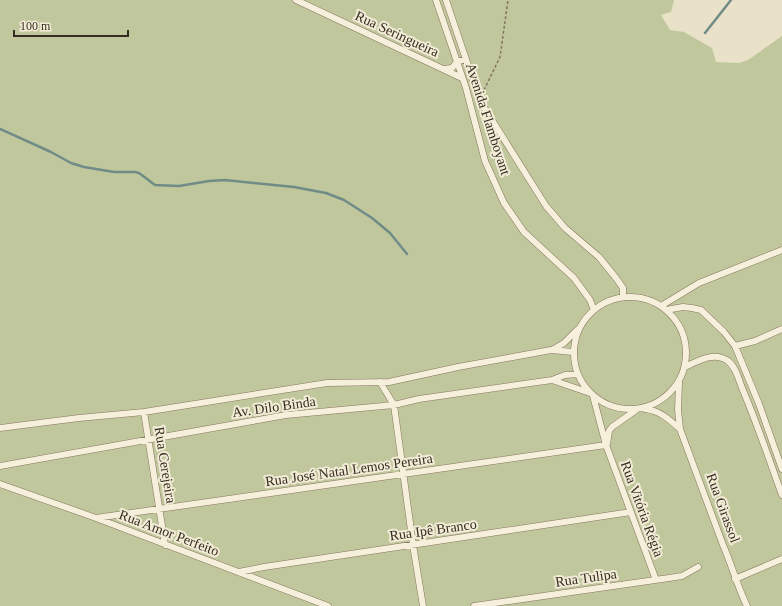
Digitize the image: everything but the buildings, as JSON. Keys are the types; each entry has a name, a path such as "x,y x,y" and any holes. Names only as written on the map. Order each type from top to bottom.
{"street":[{"name":"Rua Seringueira","path":"296,0 462,78"},
{"name":"Avenida Flamboyant","path":"436,0 462,78 485,161 504,203 524,232 574,278 590,300 594,310"},
{"name":"Avenida Flamboyant","path":"446,0 479,96 546,206 565,228 599,258 623,288 624,297"},
{"name":"Rua Seringueira","path":"444,69 452,68 457,62 466,59"},
{"path":"664,308 699,283 782,250"},
{"path":"551,350 558,347 571,337 594,310 611,300 624,297 643,298 664,308 676,320 683,335 686,351 685,367 679,382 663,399 639,409 612,427 609,431 606,445"},
{"path":"664,308 692,308 701,310 724,332 735,346 759,404 782,469"},
{"path":"581,325 575,341 573,352 578,374 592,395"},
{"path":"735,346 755,341 782,329"},
{"path":"551,350 573,352"},
{"name":"Av. Dilo Binda","path":"0,428 79,418 144,412 327,383 380,382 415,377 458,366 551,350"},
{"path":"685,367 704,358 716,356 728,361 735,370 782,495"},
{"name":"Av. Dilo Binda","path":"0,466 286,415 394,405 419,399 552,380 565,375 578,374"},
{"path":"552,380 592,395 616,408 653,409 680,429"},
{"path":"380,382 394,405 423,606"},
{"name":"Rua Girassol","path":"679,382 678,410 680,429 728,556 735,579 747,606"},
{"name":"Rua Vitória Régia","path":"592,395 606,445 656,580"},
{"name":"Rua Cerejeira","path":"144,412 165,545"},
{"name":"Rua José Natal Lemos Pereira","path":"96,518 606,445"},
{"name":"Rua Amor Perfeito","path":"0,484 96,518 328,606"},
{"name":"Rua Ipê Branco","path":"239,572 631,512"},
{"path":"735,579 782,559"},
{"name":"Rua Tulipa","path":"474,606 682,576 698,567"}],"path":[{"path":"479,96 500,58 508,0"}],"green space":[{"path":"0,0 674,0 671,12 661,15 670,30 684,32 712,48 716,62 739,63 748,60 782,36 782,606 0,606"}],"waterway":[{"path":"705,33 731,0"},
{"path":"0,129 51,152 71,163 84,167 114,172 139,173 155,185 179,186 225,180 294,187 326,193 344,200 372,218 390,233 407,254"}]}
